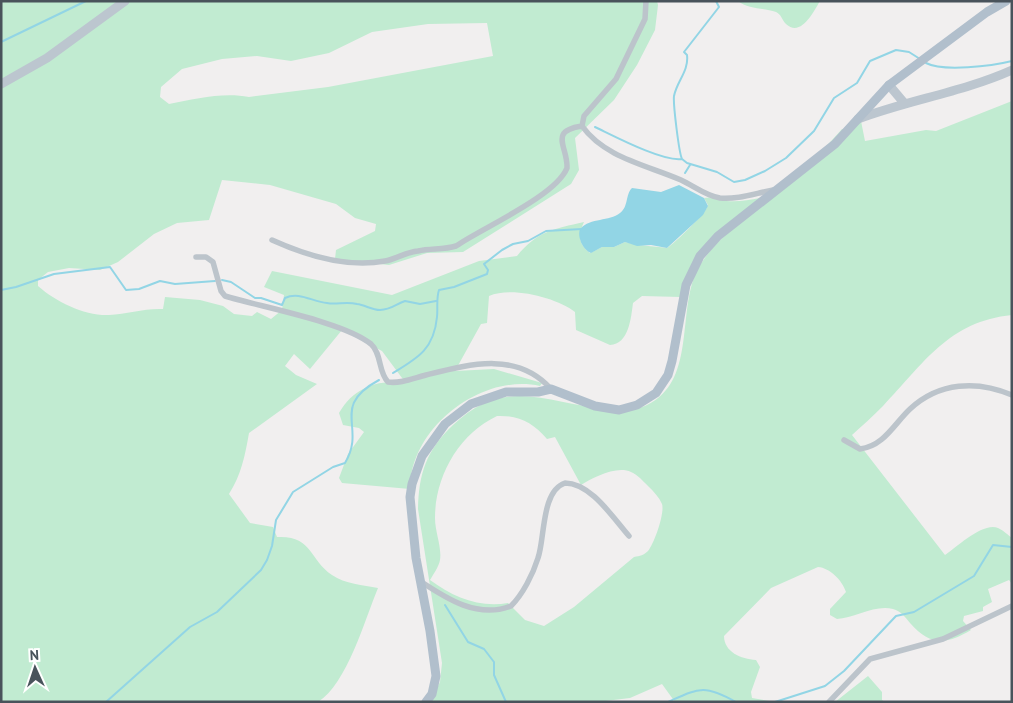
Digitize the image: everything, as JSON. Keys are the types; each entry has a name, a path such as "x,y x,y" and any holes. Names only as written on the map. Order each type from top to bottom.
{"main road":[{"path":"426,702 432,694 436,676 412,528 410,497 416,470 433,439 445,424 471,404 506,392 538,392 552,388 595,406 619,410 637,405 656,393 668,375 681,301 696,263 718,236 773,190 835,144 889,85 987,12 1006,1"}],"street":[{"path":"1,84 47,58 125,1"},
{"path":"646,1 645,19 616,79 584,116 582,126 590,137 620,157 676,178 711,196 730,198 773,190"},
{"path":"858,119 957,90 1012,70"},
{"path":"889,85 905,104"},
{"path":"272,240 300,252 372,263 387,261 419,250 446,249 456,246 559,182 567,168 561,137 571,127 582,126"},
{"path":"196,256 206,257 213,262 221,291 225,296 320,322 352,334 369,343 376,349 384,377 388,382 406,380 464,366 494,363 532,371 552,388"},
{"path":"844,440 860,448 878,443 920,401 945,388 976,385 1012,395"},
{"path":"420,582 452,601 477,609 498,610 511,606 523,590 538,559 548,506 558,488 565,483 574,484 588,492 629,536"},
{"path":"828,702 870,659 943,639 1012,606"}],"green space":[{"path":"1,1 657,1 655,30 637,65 614,100 575,138 579,170 571,184 463,252 427,253 389,265 335,259 336,250 375,231 376,224 355,218 336,204 270,185 222,180 209,220 177,223 154,234 118,262 100,270 69,268 48,272 38,280 38,286 53,297 71,307 100,315 163,309 165,297 200,300 223,306 234,314 252,316 257,312 271,319 282,310 284,295 264,287 272,271 392,295 479,261 517,256 539,236 555,229 584,222 580,239 583,246 590,253 602,247 614,247 625,242 667,248 690,228 706,209 708,205 704,198 744,201 760,198 713,237 681,297 642,296 633,303 628,329 616,344 610,345 576,330 575,312 557,302 522,293 499,293 489,296 487,323 481,324 455,371 494,369 542,383 540,386 517,384 495,388 473,397 453,410 436,426 422,445 413,467 410,489 342,483 339,478 348,454 364,432 359,428 343,425 339,413 345,404 359,391 367,387 385,382 405,382 382,351 342,330 310,369 294,354 285,366 296,375 317,384 249,433 242,465 237,480 229,494 250,523 273,527 277,537 288,537 304,544 324,569 332,575 348,582 378,588 346,666 338,681 318,702 1,702","holes":["487,23 493,56 328,87 249,97 229,95 169,104 160,97 161,87 182,69 222,59 257,56 291,61 329,53 372,32 428,24"]},
{"path":"738,1 820,1 806,22 797,28 786,24 776,12 751,7"},
{"path":"1012,101 1012,315 990,319 954,335 925,360 883,406 852,435 945,555 970,536 992,527 1004,531 1012,538 1012,584 1009,580 988,589 992,602 983,607 983,611 964,616 963,621 971,630 954,638 939,641 924,636 901,613 893,609 879,608 837,619 830,615 830,609 846,592 842,583 835,575 822,568 818,567 771,588 724,636 727,646 734,654 756,660 760,667 751,692 752,698 775,702 675,702 662,684 630,698 597,702 430,702 440,682 442,663 418,509 422,473 436,444 453,425 473,410 492,400 510,396 528,396 610,409 633,409 647,405 662,394 672,381 679,365 683,347 690,291 695,275 706,256 721,239 822,151 842,129 847,130 861,121 865,141 926,130 936,131","holes":["497,416 505,416 531,424 547,439 555,437 581,485 605,473 625,470 634,473 640,478 656,495 663,508 658,528 648,551 634,557 574,607 544,626 525,620 508,603 487,604 467,600 430,580 440,560 435,518 439,487 445,472 452,458 471,434"]},
{"path":"868,676 882,692 882,700 885,702 835,702"}],"water":[{"path":"679,185 704,198 708,206 703,215 667,248 651,245 637,246 625,242 614,247 602,247 591,253 583,246 579,236 580,229 589,223 611,218 620,213 625,207 628,194 632,188 661,192"}],"waterway":[{"path":"1,42 86,1"},
{"path":"716,1 719,7 684,52 687,55 687,61 685,71 674,96 675,118 682,159 687,163 717,172 734,182 745,180 765,171 786,158 814,131 834,98 857,83 870,61 896,50 909,52 920,59"},
{"path":"926,63 934,66 955,68 993,65 1012,61"},
{"path":"595,127 651,153 663,157 682,159"},
{"path":"685,173 690,165"},
{"path":"393,373 417,357 428,345 435,328 439,290 454,287 487,274 488,270 484,264 513,244 528,241 546,231 582,229"},
{"path":"1,290 54,274 110,267 126,290 139,289 160,281 175,284 215,281"},
{"path":"222,280 231,282 255,298 261,298 282,305 285,298 290,296 322,302 353,303 380,310 390,308 405,301 420,304 436,301"},
{"path":"106,702 190,627 217,612 261,570 272,546 276,520 293,492 333,467 345,463 351,450 353,439 352,409 356,399 364,390 379,380"},
{"path":"775,702 825,686 844,671 896,616 914,612 974,576 993,545 1012,547"},
{"path":"445,605 468,642 484,649 494,662 494,675 506,702"},
{"path":"668,702 702,690 716,692 736,702"}]}
